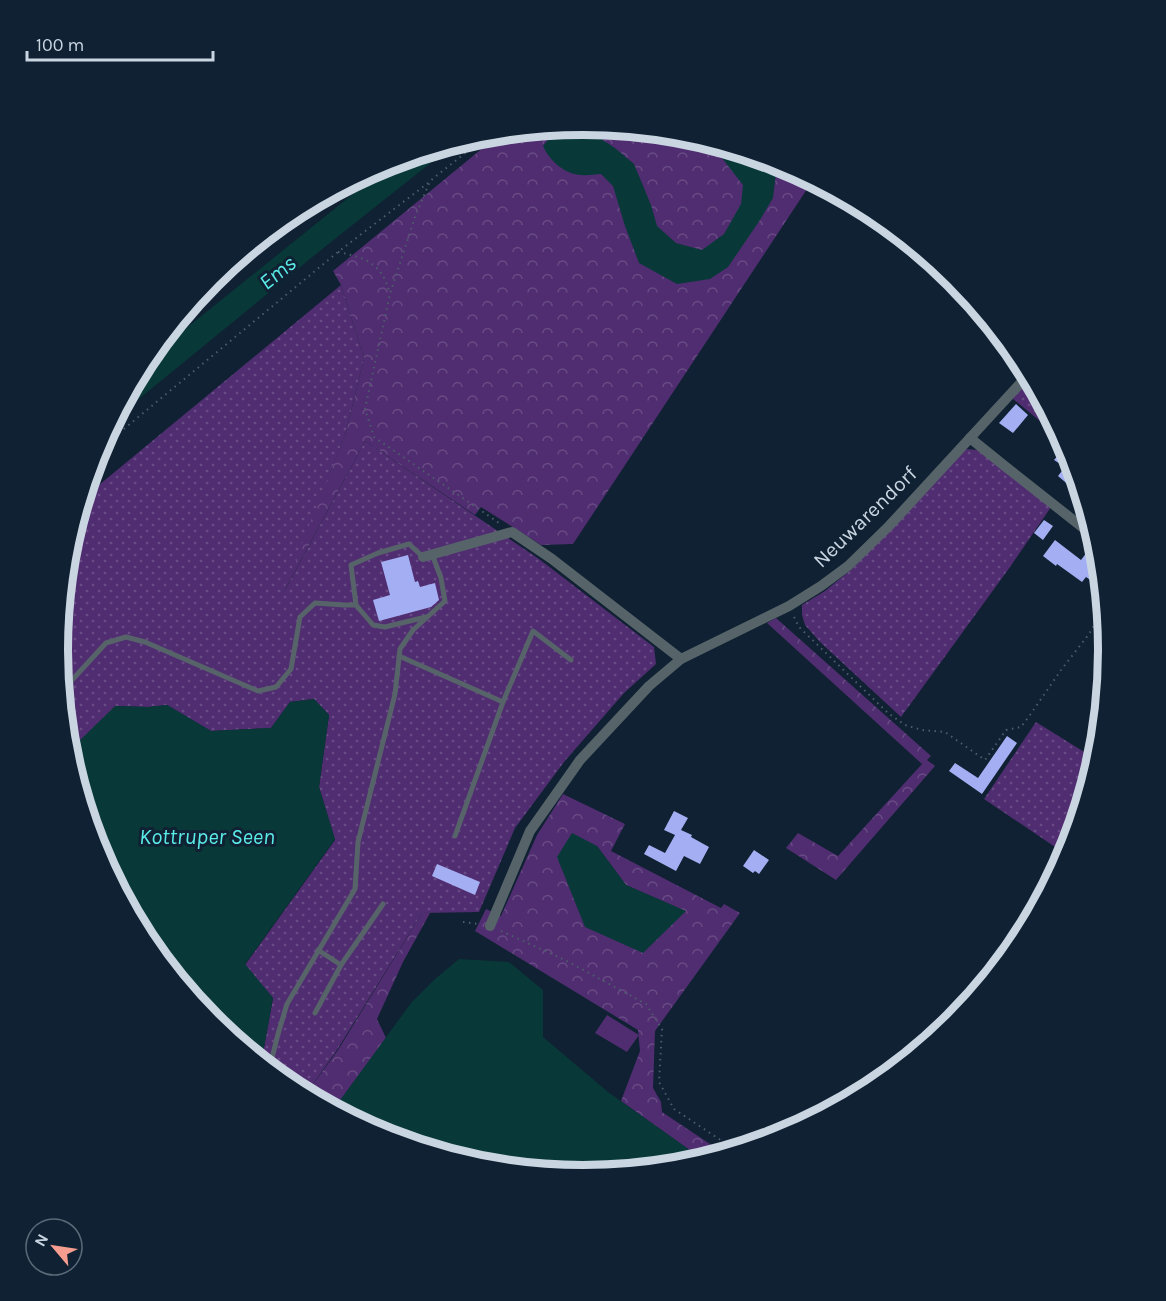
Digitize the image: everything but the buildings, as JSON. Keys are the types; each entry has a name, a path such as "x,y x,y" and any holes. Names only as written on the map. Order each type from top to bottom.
{"street":[{"name":"Neuwarendorf","path":"490,926 530,831 580,759 649,686 681,659 789,606 848,566 889,526 1022,381"},
{"path":"970,438 1084,528"},
{"path":"427,555 512,532 552,559 681,659"}],"lane":[{"path":"271,1061 287,1004 355,889 358,842 395,694 400,649 413,630 428,617 445,601 441,578 427,555 409,544 378,553 351,565 356,605 373,625 385,627 428,617"},
{"path":"69,683 106,643 126,637 145,642 258,691 276,687 291,669 300,617 315,603 356,605"},
{"path":"455,836 503,702 533,631 571,660"},
{"path":"399,656 503,702"},
{"path":"315,1013 341,965 383,904"},
{"path":"318,951 341,965"}],"path":[{"path":"115,437 338,252 472,147"},
{"path":"430,181 415,217 390,294 365,409 374,437 512,532"},
{"path":"338,252 371,262 385,277 390,294"},
{"path":"789,606 799,627 888,713 905,725 921,730 945,732 985,760 1006,730 1021,727 1097,620"},
{"path":"464,922 490,926 565,960 646,1004 662,1029 659,1082 674,1109 728,1145"}],"green space":[{"path":"549,136 617,136 650,139 684,145 749,162 808,187 573,544 541,545 481,507 475,515 365,441 280,599 346,432 364,358 341,285 333,271 488,144"},
{"path":"341,285 364,358 346,432 284,592 365,441 539,559 654,647 656,664 624,693 564,762 515,828 479,912 422,913 337,1050 310,1088 263,1054 273,998 245,965 335,840 319,787 329,715 314,699 290,702 271,728 211,731 167,705 116,706 76,744 69,684 69,617 77,550 94,489"},
{"path":"1025,385 1047,427 1012,398"},
{"path":"966,449 978,450 1051,507 901,717 820,642 805,625 802,605 825,591 852,569"},
{"path":"776,618 931,756 927,760 935,766 836,880 786,848 798,833 838,856 922,764 767,623"},
{"path":"1036,722 1088,754 1071,816 1058,849 984,799"},
{"path":"563,794 625,824 611,851 721,908 724,904 740,913 655,1031 653,1088 661,1102 662,1112 716,1148 694,1153 621,1101 640,1051 638,1030 475,931 486,909 501,916 537,835","holes":["597,846 626,885 685,911 557,857"]},
{"path":"422,913 430,913 403,962 377,1019 386,1038 338,1104 310,1088 338,1050"},
{"path":"607,1015 639,1035 627,1052 595,1033"}],"water":[{"path":"551,136 598,137 634,164 657,226 676,243 702,250 724,234 741,204 743,185 719,154 776,172 773,198 728,267 710,279 677,284 639,263 613,186 601,174 575,174 558,165 543,146"},
{"name":"Ems","path":"440,156 130,406 154,364 172,340 367,182 417,162"},
{"name":"Kottruper Seen","path":"314,699 329,715 319,787 335,839 245,964 273,998 263,1054 218,1015 195,990 154,937 107,848 85,784 76,744 115,706 167,705 211,731 271,728 290,702"},
{"path":"572,833 597,846 626,885 686,911 643,953 585,927 557,857"},
{"path":"459,959 509,962 543,990 543,1037 608,1092 694,1153 650,1162 617,1165 549,1165 516,1162 482,1156 417,1139 338,1104 411,1003"}]}
